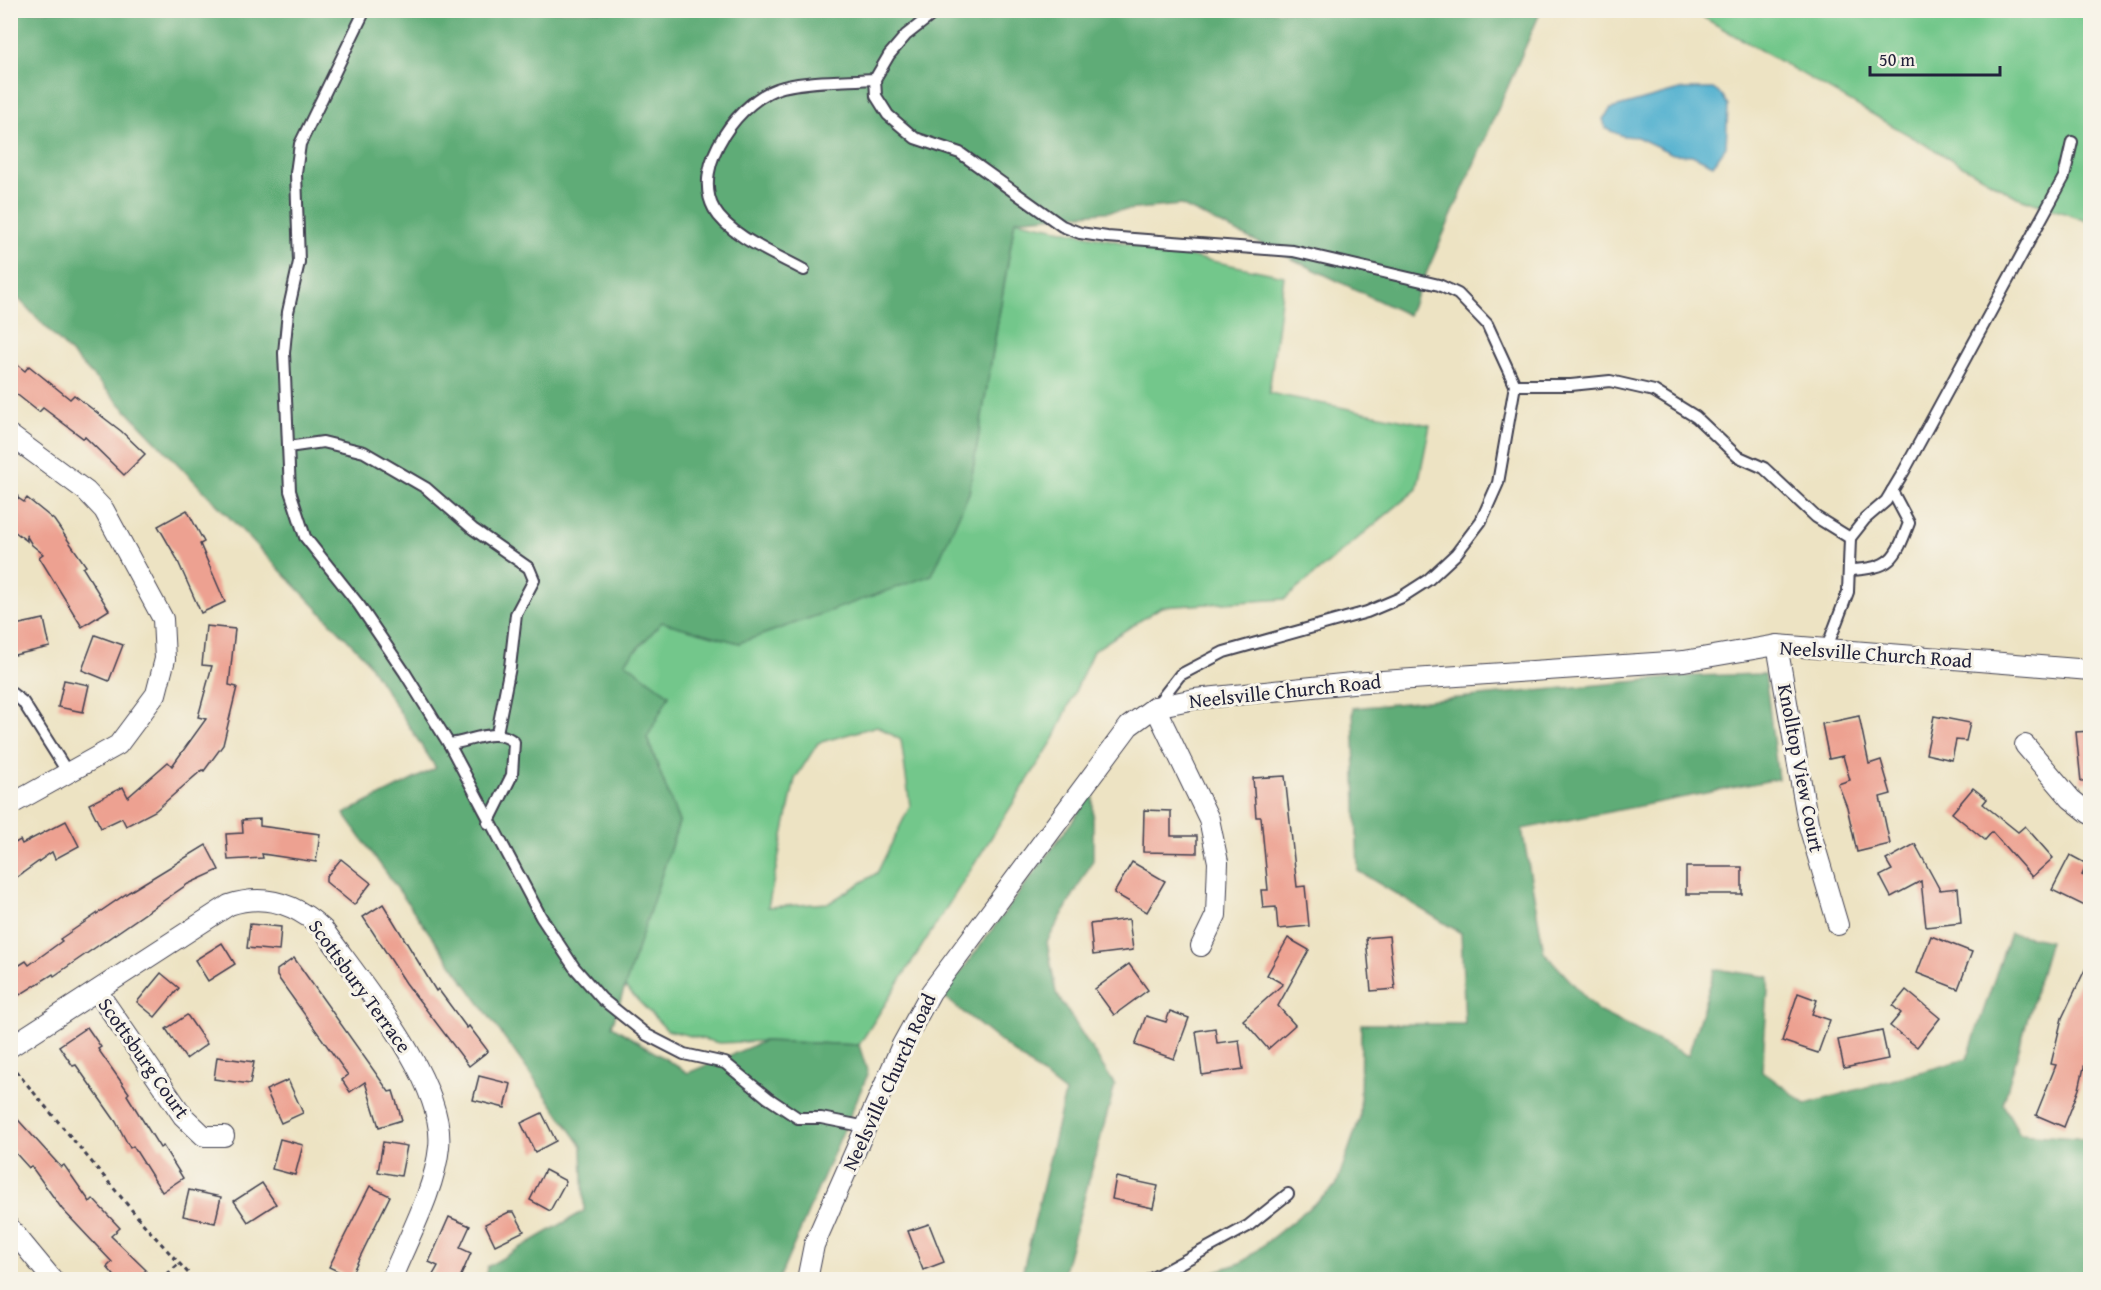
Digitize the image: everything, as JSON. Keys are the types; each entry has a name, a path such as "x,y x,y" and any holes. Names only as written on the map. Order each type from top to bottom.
{"street":[{"path":"10,435 86,491 104,510 163,619 165,659 156,694 118,745 10,805"},
{"name":"Neelsville Church Road","path":"807,1280 814,1245 902,1045 937,983 1128,726 1155,707 1195,699 1352,683 1684,661 1777,645 2091,670"},
{"name":"Knolltop View Court","path":"1777,645 1808,823 1838,925"},
{"path":"1155,707 1209,819 1218,862 1216,915 1200,946"},
{"path":"2025,746 2071,800 2091,814"},
{"name":"Scottsbury Terrace","path":"10,1047 229,905 242,901 277,900 308,914 323,929 412,1056 433,1104 440,1144 436,1169 391,1280"},
{"name":"Scottsburg Court","path":"97,991 183,1116 204,1136 224,1136"},
{"path":"10,1228 53,1280"}],"lane":[{"path":"365,10 300,144 296,173 299,262 288,312 284,353 290,491 305,537 359,605 449,744 488,823 541,917 574,967 602,999 647,1035 684,1054 725,1063 768,1098 798,1118 821,1118 867,1126"},
{"path":"938,10 906,35 889,55 875,79 876,96 888,115 915,138 960,153 1044,215 1080,233 1293,251 1439,285 1458,294 1487,324 1515,386 1498,483 1480,521 1456,554 1428,580 1400,598 1367,612 1224,652 1180,675 1155,707"},
{"path":"804,270 726,225 713,208 709,185 711,159 745,108 763,96 783,87 875,79"},
{"path":"1826,650 1848,592 1850,538 1865,519 1886,501 1892,491 2064,177 2072,142"},
{"path":"1515,386 1571,385 1610,381 1654,391 1696,417 1737,456 1764,468 1816,517 1850,538"},
{"path":"288,447 323,442 363,452 426,488 473,529 529,568 534,580 516,614 510,668 497,733"},
{"path":"1850,570 1875,569 1897,554 1909,523 1892,491"},
{"path":"10,692 24,702 68,773"},
{"path":"449,744 497,733 505,734 514,742 514,764 508,785 488,823"},
{"path":"1149,1280 1248,1226 1288,1194"}],"path":[{"path":"10,1064 178,1264 190,1275"},
{"path":"160,1280 178,1264"}],"green space":[{"path":"11,11 1541,11 1408,315 1181,205 1015,220 969,493 932,575 739,643 662,622 625,662 669,695 647,738 679,822 612,1026 688,1073 764,1041 859,1045 868,1074 779,1279 485,1279 487,1267 584,1211 582,1146 344,814 436,768 365,658 11,291"},
{"path":"1692,11 2090,11 2090,222 2017,197"},
{"path":"1015,220 1284,276 1269,393 1430,425 1417,489 1285,599 1161,607 1093,651 1054,739 859,1045 764,1041 719,1043 667,1030 623,985 679,822 647,738 669,695 624,663 662,622 740,643 969,493","holes":["877,726 901,740 910,806 877,873 829,903 768,907 795,779 818,743"]},
{"path":"1765,674 1778,779 1522,829 1544,952 1598,1011 1688,1056 1715,969 1769,977 1762,1071 1806,1104 1967,1059 2010,933 2050,941 2003,1104 2020,1134 2090,1139 2090,1279 1190,1279 1241,1263 1336,1186 1360,1117 1361,1024 1465,1024 1461,933 1358,871 1353,708 1692,676"},
{"path":"1093,793 1093,860 1047,942 1056,993 1115,1085 1062,1279 1021,1279 1065,1093 943,996"}],"water":[{"path":"1683,89 1713,89 1723,96 1728,106 1726,147 1713,165 1692,155 1673,154 1637,137 1623,136 1606,129 1603,119 1611,109"}],"building":[{"path":"10,359 25,371 29,366 70,399 74,395 121,431 145,454 124,475 85,437 83,438 43,408 39,412 10,389"},
{"path":"10,492 17,492 18,498 24,502 27,498 54,520 86,566 83,568 109,610 82,627 39,557 43,554 32,545 26,535 27,541 10,528"},
{"path":"187,510 204,542 200,544 225,602 201,613 176,557 158,526"},
{"path":"44,619 50,647 10,656 10,626"},
{"path":"206,626 235,629 229,685 237,687 223,745 204,771 202,770 155,811 126,826 122,818 101,828 89,804 123,787 128,797 168,762 172,766 206,719 198,717 212,666 202,665"},
{"path":"95,635 123,645 109,681 82,670"},
{"path":"64,680 89,685 83,712 58,707"},
{"path":"1859,716 1869,764 1881,760 1891,794 1880,797 1890,844 1857,852 1847,807 1838,784 1850,780 1843,756 1829,759 1822,724"},
{"path":"1934,716 1970,723 1966,741 1956,740 1952,760 1926,754"},
{"path":"2091,731 2091,781 2081,782 2076,732"},
{"path":"1285,776 1297,887 1305,886 1309,926 1278,929 1276,907 1263,908 1261,890 1268,890 1261,817 1256,817 1253,778"},
{"path":"1973,788 1987,799 1983,804 2018,832 2025,826 2053,858 2032,877 1992,832 1985,840 1952,813"},
{"path":"1144,810 1171,811 1171,836 1197,836 1197,853 1143,852"},
{"path":"260,819 260,826 320,834 316,862 262,854 263,858 228,860 226,834 243,833 242,820"},
{"path":"66,821 79,846 55,859 52,852 10,882 10,846 20,840 22,844"},
{"path":"1915,844 1940,890 1958,888 1961,923 1926,927 1921,881 1891,897 1880,876 1892,870 1886,860"},
{"path":"206,845 219,870 188,884 54,976 53,974 10,1001 10,971 26,961 29,965 62,941 60,939 129,892"},
{"path":"2070,855 2087,864 2082,875 2091,879 2091,909 2052,890"},
{"path":"341,859 371,883 354,905 326,882 326,877"},
{"path":"1132,862 1165,881 1147,912 1114,893"},
{"path":"1686,867 1742,867 1742,894 1686,894"},
{"path":"383,904 436,991 438,989 467,1028 469,1026 488,1051 469,1066 406,983 363,917"},
{"path":"1129,919 1133,950 1093,955 1090,924"},
{"path":"250,924 281,927 279,951 247,948"},
{"path":"1389,936 1395,989 1371,991 1366,938"},
{"path":"1931,936 1972,952 1958,989 1917,973"},
{"path":"1288,938 1309,950 1278,1006 1295,1025 1268,1049 1243,1020 1283,984 1267,975"},
{"path":"222,943 235,964 208,981 195,960"},
{"path":"2091,957 2091,1037 2079,1089 2064,1127 2036,1115 2056,1065 2051,1064 2062,1018"},
{"path":"294,958 389,1092 393,1091 402,1120 379,1127 365,1082 350,1092 342,1080 348,1075 277,976 277,970"},
{"path":"1129,964 1148,990 1114,1015 1095,989"},
{"path":"161,973 179,988 155,1017 137,1002"},
{"path":"1906,990 1940,1018 1917,1047 1890,1026 1901,1013 1893,1006"},
{"path":"1798,993 1817,1000 1812,1014 1830,1020 1818,1053 1782,1041"},
{"path":"1170,1011 1189,1018 1174,1059 1135,1045 1146,1016 1166,1022"},
{"path":"187,1015 207,1044 186,1059 166,1029"},
{"path":"87,1027 101,1047 98,1049 129,1093 127,1095 160,1148 163,1146 183,1178 162,1192 133,1146 130,1148 116,1122 76,1065 73,1066 59,1046"},
{"path":"1215,1028 1217,1043 1239,1040 1243,1069 1202,1075 1196,1031"},
{"path":"1882,1031 1888,1059 1844,1068 1838,1040"},
{"path":"217,1057 254,1062 250,1084 214,1079"},
{"path":"479,1076 511,1084 505,1108 473,1100"},
{"path":"288,1080 303,1113 281,1123 266,1090"},
{"path":"10,1111 61,1167 64,1165 90,1202 93,1199 120,1228 111,1236 146,1270 136,1280 118,1280 107,1267 112,1262 62,1209 31,1166 29,1168 10,1147"},
{"path":"542,1113 556,1141 535,1152 521,1123"},
{"path":"280,1139 303,1145 295,1175 272,1169"},
{"path":"383,1142 407,1146 401,1176 378,1172"},
{"path":"545,1170 566,1181 550,1211 530,1200"},
{"path":"1116,1177 1158,1186 1153,1208 1112,1199"},
{"path":"262,1183 276,1204 248,1222 234,1201"},
{"path":"370,1186 390,1196 350,1277 329,1267"},
{"path":"189,1190 221,1197 215,1223 183,1216"},
{"path":"509,1212 514,1212 524,1231 495,1245 485,1224"},
{"path":"449,1217 470,1226 460,1248 471,1253 459,1280 430,1280 438,1266 429,1262"},
{"path":"929,1224 944,1262 923,1270 908,1231"}]}
